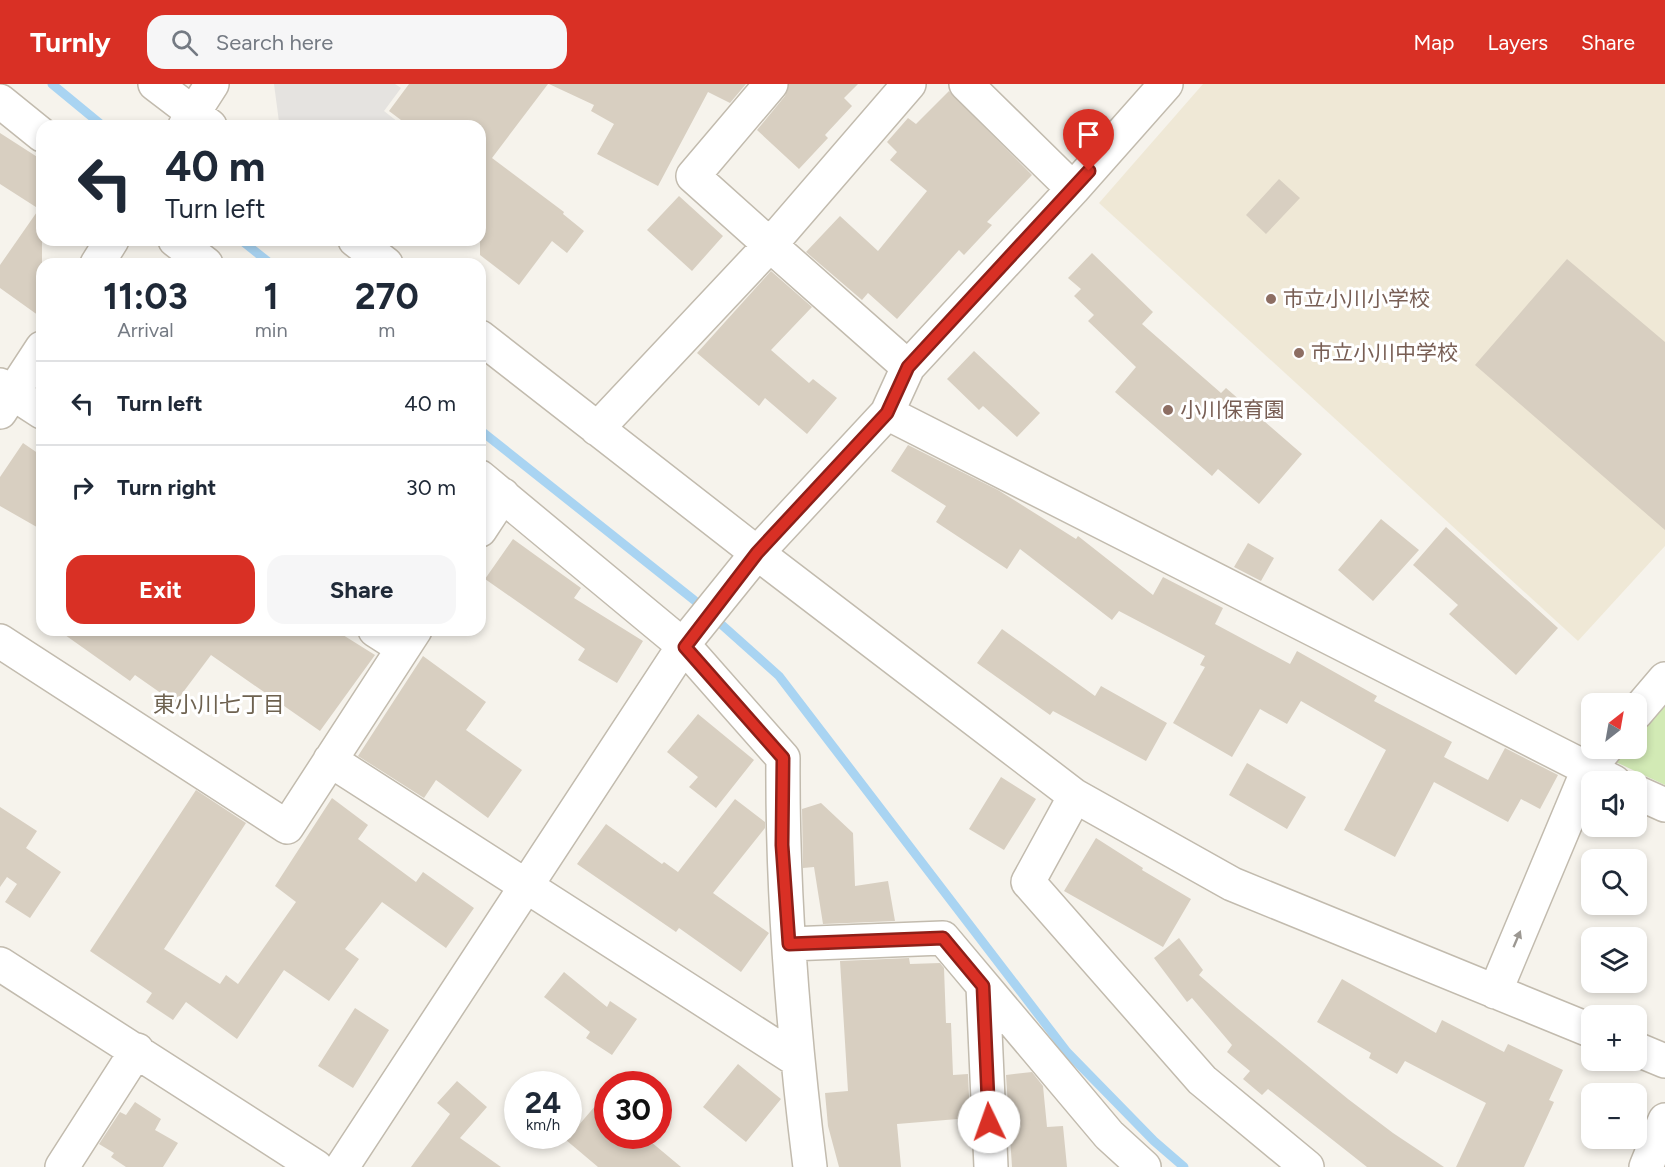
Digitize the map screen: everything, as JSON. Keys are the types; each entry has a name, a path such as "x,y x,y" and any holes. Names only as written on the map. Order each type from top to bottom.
{"street":[{"path":"155,84 194,120"},
{"path":"197,120 212,84"},
{"path":"771,84 693,176 908,367"},
{"path":"597,429 770,245 909,84"},
{"path":"966,84 1073,189"},
{"path":"342,1167 688,642 757,553 887,413 908,367 1073,189 1166,84"},
{"path":"0,101 36,130"},
{"path":"183,246 198,258"},
{"path":"364,246 378,258"},
{"path":"486,342 1075,796 1232,884 1581,1027"},
{"path":"36,356 4,397 36,410"},
{"path":"887,413 1603,766 1495,992"},
{"path":"486,508 492,486 688,642 783,758 782,845 797,1060 810,1167"},
{"path":"0,641 287,827 409,639"},
{"path":"1647,700 1665,679"},
{"path":"330,760 797,1060"},
{"path":"1075,796 1028,882 1202,1080 1307,1167"},
{"path":"1647,797 1665,805"},
{"path":"789,944 943,938 1109,1135 1144,1167"},
{"path":"0,964 316,1167"},
{"path":"983,986 991,1167"},
{"path":"62,1167 137,1050"},
{"path":"1647,1054 1665,1061"},
{"path":"1647,1167 1665,1120"}],"shaded area":[{"path":"274,84 395,84 401,88 384,111 395,120 279,120"},
{"path":"1203,84 1665,84 1665,546 1578,641 1099,203"}],"green space":[{"path":"1665,689 1665,785 1647,777 1647,771 1635,771 1609,759 1647,759 1647,710"}],"building":[{"path":"409,84 548,84 492,158 564,212 563,214 584,231 567,253 552,241 519,285 480,255 480,246 486,246 486,120 401,120 389,111"},
{"path":"549,84 746,84 730,103 708,92 658,186 597,154 614,124 591,111 594,105"},
{"path":"789,84 858,84 844,98 852,106 825,135 828,138 799,169 757,130 785,96"},
{"path":"949,91 1032,175 987,222 992,225 964,255 959,250 897,319 868,293 862,300 806,252 840,216 878,251 927,191 890,160 897,152 887,142 908,118 916,124"},
{"path":"0,133 36,156 36,207 0,184"},
{"path":"1279,179 1300,198 1266,234 1246,215"},
{"path":"679,196 723,236 692,271 647,230"},
{"path":"36,213 36,246 42,246 42,258 36,258 36,314 0,288 0,265"},
{"name":"小川保育園","path":"1092,253 1153,312 1142,324 1221,393 1226,388 1302,454 1259,504 1218,469 1212,476 1115,392 1136,367 1088,321 1094,315 1074,296 1081,289 1068,278"},
{"path":"1567,259 1665,342 1665,530 1475,365"},
{"path":"771,271 812,307 771,350 809,383 813,379 837,398 807,434 765,398 759,406 697,353"},
{"path":"974,351 1040,413 1017,437 983,406 979,410 947,379"},
{"path":"23,443 36,452 36,527 0,506 0,477"},
{"path":"908,445 998,490 1076,539 1078,536 1153,595 1163,577 1223,608 1215,624 1290,664 1297,651 1377,696 1374,701 1452,742 1444,757 1488,780 1505,748 1558,775 1540,809 1521,799 1508,822 1434,782 1395,857 1344,830 1386,750 1301,701 1287,724 1260,709 1232,757 1173,723 1205,667 1200,665 1205,656 1119,611 1112,620 1020,549 1007,569 936,522 946,506 891,471"},
{"path":"1381,519 1419,550 1373,601 1338,570"},
{"path":"1446,527 1558,628 1516,675 1449,614 1458,605 1413,565"},
{"path":"513,539 581,588 574,598 643,641 617,683 578,660 585,649 486,578"},
{"path":"1248,543 1274,558 1261,581 1234,567"},
{"path":"1002,629 1095,696 1101,686 1167,723 1146,761 1053,711 1050,715 977,663"},
{"path":"66,636 345,636 375,655 320,731 211,655 175,703 135,675 130,681"},
{"path":"423,656 486,702 466,730 522,770 488,818 436,780 424,798 358,756"},
{"path":"698,714 754,760 716,808 689,787 698,777 667,752"},
{"path":"1247,763 1306,797 1287,829 1229,795"},
{"path":"1001,777 1036,799 1004,850 969,829"},
{"path":"196,790 246,823 164,949 220,984 226,975 238,984 296,902 275,886 332,798 368,825 358,839 416,882 423,872 474,908 446,948 382,902 345,949 359,959 329,1001 284,970 237,1039 186,1002 173,1020 146,1002 152,993 90,951"},
{"path":"735,799 765,822 765,828 713,893 769,933 741,972 679,928 676,932 577,864 606,824 662,864 664,862 678,872"},
{"path":"821,803 853,833 855,886 888,881 895,921 823,924 814,867 803,868 802,809"},
{"path":"0,807 37,831 26,848 61,872 30,918 5,902 17,884 7,877 0,887"},
{"path":"1096,838 1143,868 1142,870 1191,899 1163,947 1064,891"},
{"path":"1179,938 1203,970 1199,975 1237,1008 1348,1099 1444,1167 1367,1167 1268,1089 1262,1095 1243,1079 1250,1071 1227,1052 1232,1045 1192,998 1187,1002 1154,958"},
{"path":"909,958 910,964 940,963 944,968 946,1023 951,1023 953,1075 968,1074 970,1118 897,1124 901,1167 839,1167 828,1126 825,1093 848,1091 840,961"},
{"path":"564,972 607,1007 610,1001 637,1019 612,1055 586,1038 590,1032 544,997"},
{"path":"1342,979 1436,1033 1442,1020 1504,1052 1508,1044 1563,1070 1549,1100 1554,1102 1524,1167 1456,1167 1486,1103 1405,1061 1397,1074 1369,1058 1371,1053 1317,1022"},
{"path":"355,1008 389,1030 353,1088 318,1066"},
{"path":"738,1064 781,1099 746,1142 703,1107"},
{"path":"1032,1072 1043,1086 1047,1127 1063,1126 1067,1167 1012,1167 1006,1075"},
{"path":"457,1081 487,1107 460,1138 501,1167 411,1167 450,1114 437,1103"},
{"path":"135,1102 161,1119 155,1130 178,1143 163,1167 126,1167 111,1157 114,1153 99,1144 120,1112 126,1115"},
{"path":"594,1107 594,1149 660,1149 681,1167 598,1167 577,1149 582,1149 582,1121"}],"waterway":[{"path":"52,84 96,120"},
{"path":"248,246 264,258"},
{"path":"486,435 694,600 779,676 1067,1052 1154,1141 1184,1167"}],"place":[{"name":"市立小川小学校","path":"1271,299"},
{"name":"市立小川中学校","path":"1299,353"},
{"name":"小川保育園","path":"1168,410"}],"district":[{"name":"東小川七丁目","path":"219,704"}],"route":[{"path":"989,1122 983,986 943,938 789,944 782,845 783,758 685,647 690,636 757,553 887,413 908,367 1089,171"}]}
